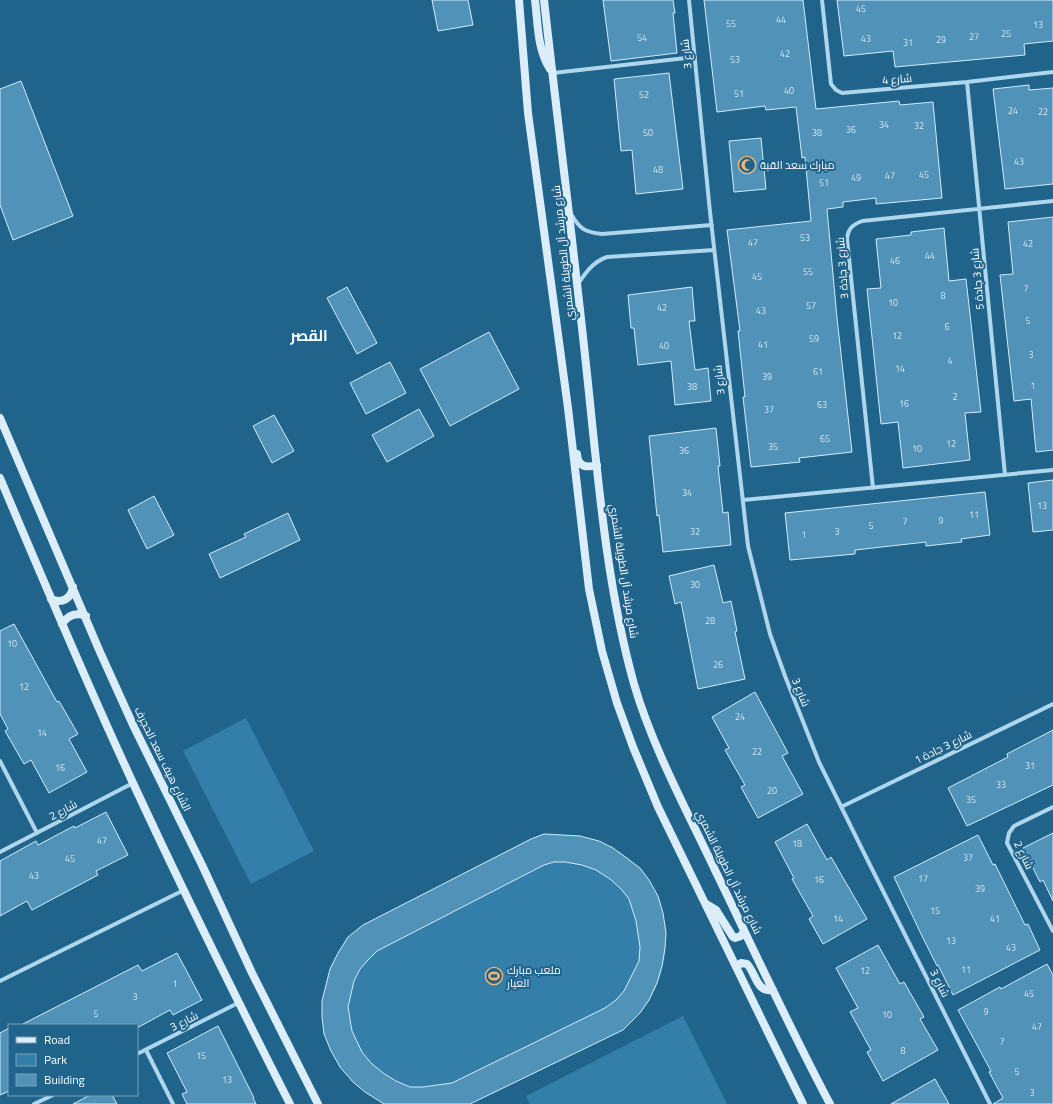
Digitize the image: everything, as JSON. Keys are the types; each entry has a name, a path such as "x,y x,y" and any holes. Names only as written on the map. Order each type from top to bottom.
{"main road":[{"name":"شارع مرشد آل الطويلة الشمري","path":"519,0 528,113 568,408 589,589 602,651 632,747 658,807 803,1104"},
{"path":"535,0 540,45 545,60 552,73"},
{"name":"شارع مرشد آل الطويلة الشمري","path":"544,0 570,212 597,465 611,572 622,636 635,687 654,737 676,788 810,1066 830,1104"},
{"path":"568,408 574,426 578,460 581,464 588,467 597,465"},
{"name":"الشارع هيف سعد الحجرف","path":"0,418 86,616 100,652 138,734 202,865 252,974 318,1104"},
{"path":"0,478 51,599 133,783 290,1104"},
{"path":"51,599 56,601 65,600 69,597 73,588"},
{"path":"62,624 70,616 80,614 86,616"},
{"path":"706,904 716,910 733,937 736,938 741,936 744,931 743,928"},
{"path":"736,967 741,963 747,964 761,988 773,990"}],"street":[{"name":"شارع 3","path":"689,0 714,250 739,476 748,546 770,634 785,676 820,762 841,807 990,1104"},
{"name":"شارع 4","path":"822,0 831,84 836,90 842,93 967,82 1053,72"},
{"path":"552,73 695,57"},
{"name":"شارع 3 جادة 5","path":"967,82 1005,475"},
{"name":"شارع 3 جادة 3","path":"873,488 846,239 850,228 862,221 1053,201"},
{"path":"570,212 579,227 590,233 602,234 712,225"},
{"path":"577,284 588,269 599,260 607,257 714,250"},
{"path":"743,500 1053,470"},
{"name":"شارع 3 جادة 1","path":"841,807 1053,704"},
{"path":"0,761 37,833"},
{"name":"شارع 2","path":"0,852 133,783"},
{"name":"شارع 2","path":"1053,807 1014,826 1009,833 1007,843 1053,931"},
{"path":"0,981 185,890"},
{"name":"شارع 3","path":"138,1054 239,1002"},
{"path":"146,1050 173,1104"},
{"path":"34,1104 51,1096"}],"green space":[{"path":"246,718 314,851 251,884 183,751"},
{"name":"ملعب مبارك العيار","path":"544,834 585,837 598,841 621,852 639,868 652,887 661,908 666,931 665,955 660,978 649,1001 623,1030 470,1104 384,1104 365,1092 353,1082 340,1067 324,1034 322,1017 322,1001 330,969 348,937 363,925 531,839"},
{"path":"683,1016 727,1104 530,1104 526,1096"}],"building":[{"path":"432,0 468,0 473,25 438,31"},
{"path":"603,0 673,0 677,53 611,61"},
{"path":"704,0 803,0 816,109 899,101 900,105 933,102 942,198 876,204 876,198 843,202 843,207 827,209 837,318 852,452 799,458 800,462 751,467 743,397 745,397 738,331 740,331 727,230 811,221 805,157 802,158 796,107 766,110 765,106 717,112"},
{"path":"837,0 1053,0 1053,41 1024,44 1025,55 895,67 893,51 844,56"},
{"path":"669,73 683,189 636,194 632,150 621,151 614,79"},
{"path":"21,81 73,216 13,240 0,205 0,89"},
{"path":"1029,85 1029,90 1053,88 1053,184 1005,189 993,89"},
{"name":"مبارك سعد القبة","path":"761,138 766,189 734,192 729,141"},
{"path":"1053,217 1053,450 1036,452 1031,399 1014,401 1000,275 1013,274 1008,222"},
{"path":"944,228 949,281 966,279 981,412 965,413 970,460 903,468 898,422 881,424 867,289 881,288 876,239 911,235 911,232"},
{"path":"347,287 377,343 357,354 327,298"},
{"path":"692,287 695,321 689,321 695,370 708,368 711,401 675,405 671,361 638,365 634,328 631,328 628,295"},
{"path":"489,332 519,389 450,426 420,369"},
{"path":"390,362 406,393 366,414 350,383"},
{"path":"419,409 434,436 387,462 372,435"},
{"path":"274,415 294,451 272,463 253,426"},
{"path":"716,428 723,513 728,512 731,545 663,552 659,515 657,516 649,436"},
{"path":"1053,480 1053,530 1033,532 1028,483"},
{"path":"985,492 990,535 961,539 962,542 926,546 926,542 855,550 855,554 790,560 785,513"},
{"path":"154,496 174,535 147,549 128,510"},
{"path":"288,513 300,540 220,578 209,554 246,537 244,534"},
{"path":"714,565 723,603 731,601 737,631 735,632 745,679 698,689 681,602 675,604 669,576"},
{"path":"14,624 57,702 59,701 78,734 69,739 87,772 49,793 31,760 24,764 5,731 8,729 0,714 0,631"},
{"path":"755,692 788,753 782,756 803,794 758,818 741,787 745,785 725,750 729,748 712,717"},
{"path":"1053,730 1053,785 967,826 948,788 1008,757 1007,754"},
{"path":"106,812 128,855 96,871 98,875 32,910 27,901 0,916 0,861 36,841 38,845 74,826 75,828"},
{"path":"807,824 827,860 831,857 867,919 823,944 809,919 813,916 792,879 794,878 775,842"},
{"path":"1053,833 1053,901 1043,880 1040,882 1023,848"},
{"path":"544,834 580,836 599,841 613,848 640,868 649,880 658,896 663,913 666,933 662,966 657,983 649,1000 640,1013 623,1030 470,1104 384,1104 365,1092 353,1082 340,1067 324,1034 322,1001 330,969 338,953 348,937 363,925 531,839","holes":["554,862 582,865 596,870 610,879 629,899 636,921 640,947 639,961 624,991 616,1000 605,1008 452,1083 423,1087 410,1087 396,1081 371,1063 362,1052 352,1031 348,1007 354,981 360,969 368,960 377,951 544,865"]},
{"path":"978,835 993,865 995,864 1025,925 1028,924 1040,950 953,995 922,936 894,877"},
{"path":"878,945 900,984 904,982 924,1017 920,1019 938,1050 883,1081 867,1052 871,1050 850,1012 858,1008 836,968"},
{"path":"177,953 202,1000 173,1015 170,1010 138,1027 138,1024 23,1024 138,965 142,971"},
{"path":"1047,964 1053,975 1053,1104 993,1104 1003,1098 989,1072 991,1071 958,1010"},
{"path":"218,1026 256,1104 187,1104 182,1094 187,1092 167,1053"},
{"path":"8,1029 8,1091 0,1095 0,1033"},
{"path":"935,1079 949,1104 891,1104"},
{"path":"88,1096 113,1096 117,1104 73,1104"}],"place":[{"name":"مبارك سعد القبة","path":"747,165"},
{"name":"ملعب مبارك العيار","path":"494,976"}],"district":[{"name":"القصر","path":"309,336"}]}
